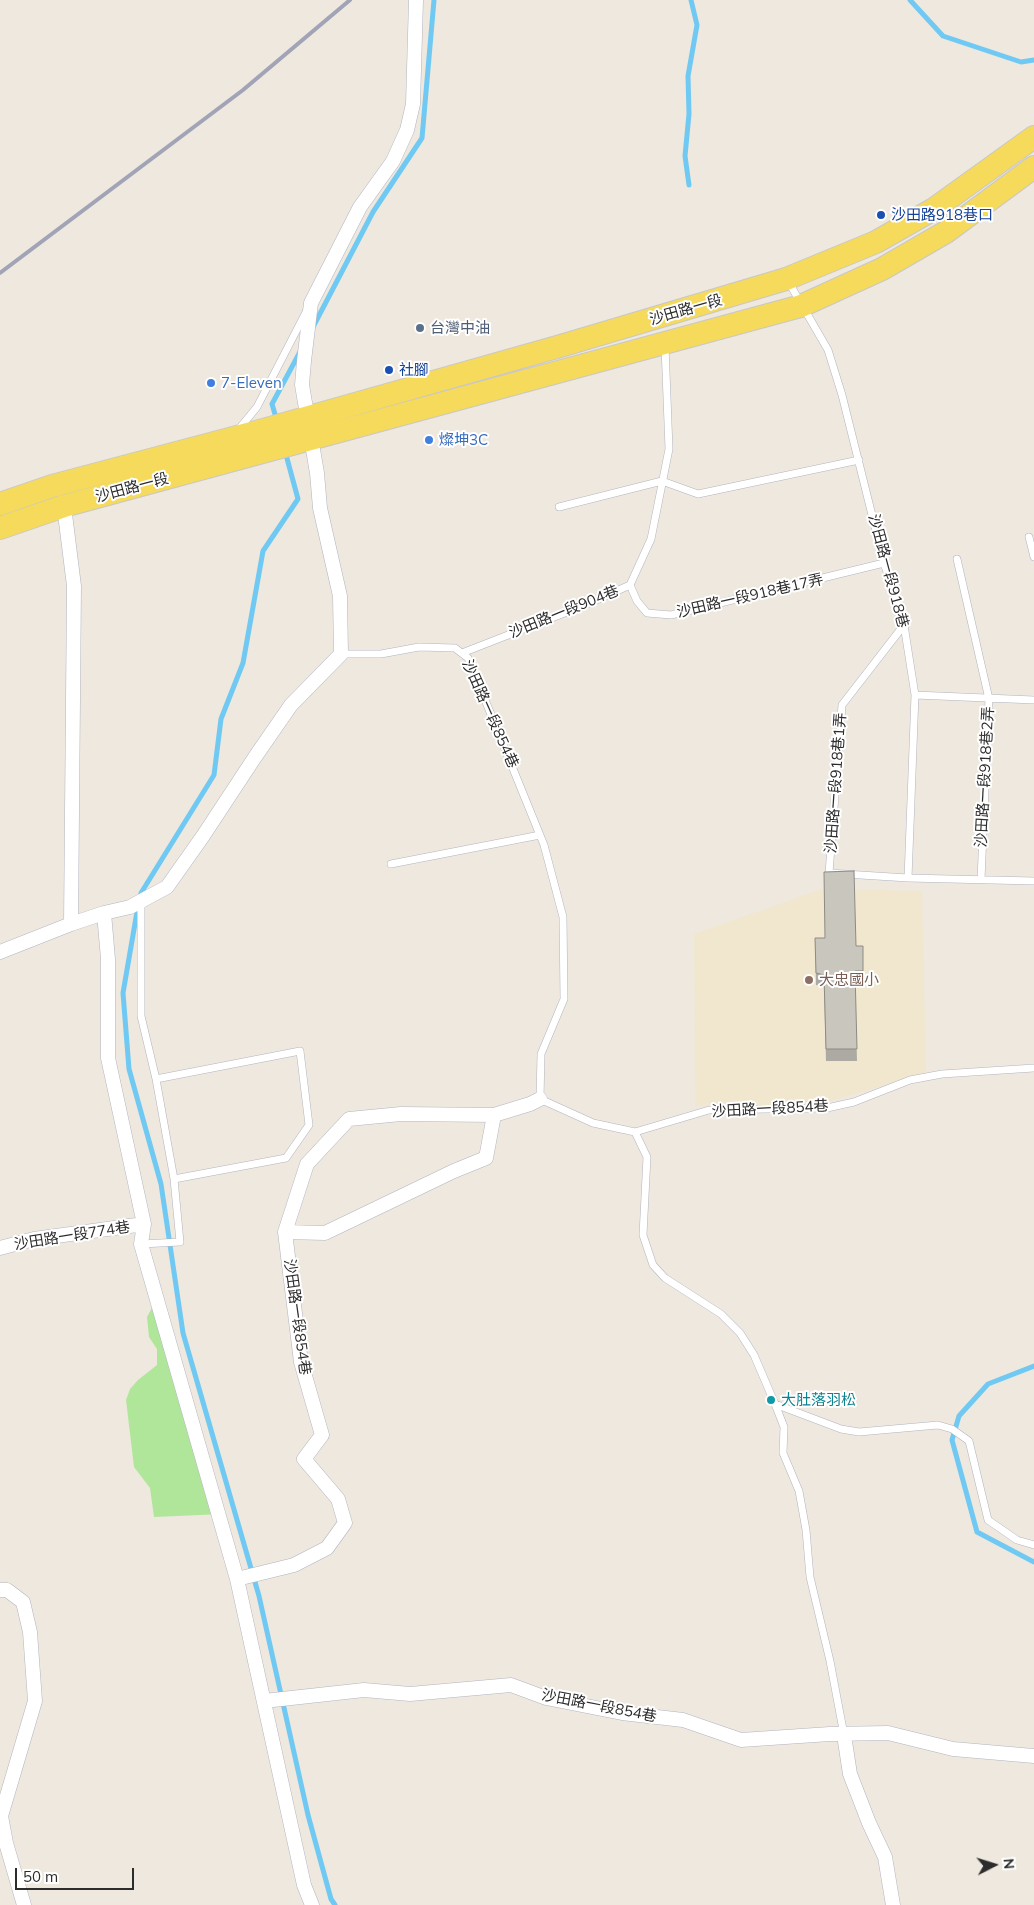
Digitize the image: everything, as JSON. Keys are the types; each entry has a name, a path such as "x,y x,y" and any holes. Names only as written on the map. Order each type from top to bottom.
{"main road":[{"name":"沙田路一段","path":"0,504 52,486 263,430 786,279 876,242 934,210 1034,137"},
{"name":"沙田路一段","path":"0,528 64,506 801,306 882,268 946,232 1034,167"}],"street":[{"path":"0,952 71,924 130,907 167,887 292,705 341,654 340,596 320,508 317,473 302,385 311,303 360,207 393,161 407,130 413,104 416,0"},
{"path":"64,506 74,586 71,924"},
{"path":"104,913 108,959 108,1058 144,1224 141,1244 237,1579 304,1885 312,1905"},
{"name":"沙田路一段854巷","path":"237,1579 294,1565 327,1548 345,1523 338,1499 304,1459 322,1435 301,1362 285,1232 307,1164 349,1119 402,1114 494,1115 540,1099"},
{"path":"285,1232 325,1233 454,1170 486,1158 494,1115"},
{"name":"沙田路一段774巷","path":"0,1248 34,1239 144,1224"},
{"path":"0,1590 7,1590 23,1602 30,1632 35,1701 1,1816 6,1843 24,1905"},
{"name":"沙田路一段854巷","path":"264,1702 364,1690 410,1694 511,1685 546,1698 622,1713 683,1720 741,1740 830,1734 888,1733 953,1749 1034,1756"},
{"path":"844,1735 850,1774 869,1824 885,1857 893,1905"}],"lane":[{"name":"沙田路一段918巷","path":"786,279 828,350 842,395 884,563 904,625 915,695 908,878"},
{"path":"230,439 258,407 311,303"},
{"name":"沙田路一段904巷","path":"462,653 585,606 630,586 651,539 669,449 664,343"},
{"path":"559,507 662,481 698,494 859,460"},
{"path":"1029,537 1034,557"},
{"name":"沙田路一段918巷2弄","path":"957,559 989,699 981,879"},
{"name":"沙田路一段918巷17弄","path":"630,586 636,601 647,613 671,615 884,563"},
{"name":"沙田路一段918巷1弄","path":"904,625 842,705 829,873 908,878"},
{"name":"沙田路一段854巷","path":"341,654 381,654 419,647 455,648 468,658 540,835 563,917 564,999 541,1054 540,1099 593,1123 635,1132 709,1110 827,1108 854,1102 910,1080 942,1074 1034,1068"},
{"path":"915,695 1034,700"},
{"path":"391,864 540,835"},
{"path":"908,878 1034,881"},
{"path":"141,901 141,1016 156,1079 174,1179 180,1242 141,1244"},
{"path":"156,1079 300,1050 309,1125 286,1158 174,1179"},
{"path":"635,1132 648,1158 644,1235 653,1265 665,1278 721,1314 740,1333 754,1355 784,1427 783,1453 799,1492 806,1530 810,1577 830,1661 844,1735"},
{"path":"775,1404 841,1429 859,1432 938,1425 952,1429 969,1440 988,1520 1017,1540 1034,1545"}],"shaded area":[{"name":"大忠國小","path":"822,889 922,891 926,1073 820,1104 695,1106 694,934"}],"green space":[{"path":"154,1304 222,1514 154,1517 150,1488 134,1467 126,1400 130,1389 157,1365 157,1349 149,1337 147,1317"}],"building":[{"path":"854,871 856,946 863,946 863,971 855,971 857,1049 826,1049 824,975 816,973 815,938 825,938 824,872"}],"waterway":[{"path":"313,327 373,212 422,138 434,0"},
{"path":"689,185 685,156 689,114 688,76 697,25 691,0"},
{"path":"910,0 943,36 1021,62 1034,60"},
{"path":"277,421 272,404 301,350"},
{"path":"140,898 141,893 214,775 221,719 243,663 263,551 298,499 285,451"},
{"path":"138,906 123,993 129,1069 161,1184 183,1333 259,1596 308,1815 331,1899 335,1905"},
{"path":"1034,1366 988,1384 959,1416 952,1440 977,1532 1034,1562"}],"railway":[{"path":"0,273 243,90 350,0"}],"place":[{"name":"沙田路918巷口","path":"881,215"},
{"name":"台灣中油","path":"420,328"},
{"name":"社腳","path":"389,370"},
{"name":"7-Eleven","path":"211,383"},
{"name":"燦坤3C","path":"429,440"},
{"name":"大忠國小","path":"809,980"},
{"name":"大肚落羽松","path":"771,1400"}]}
